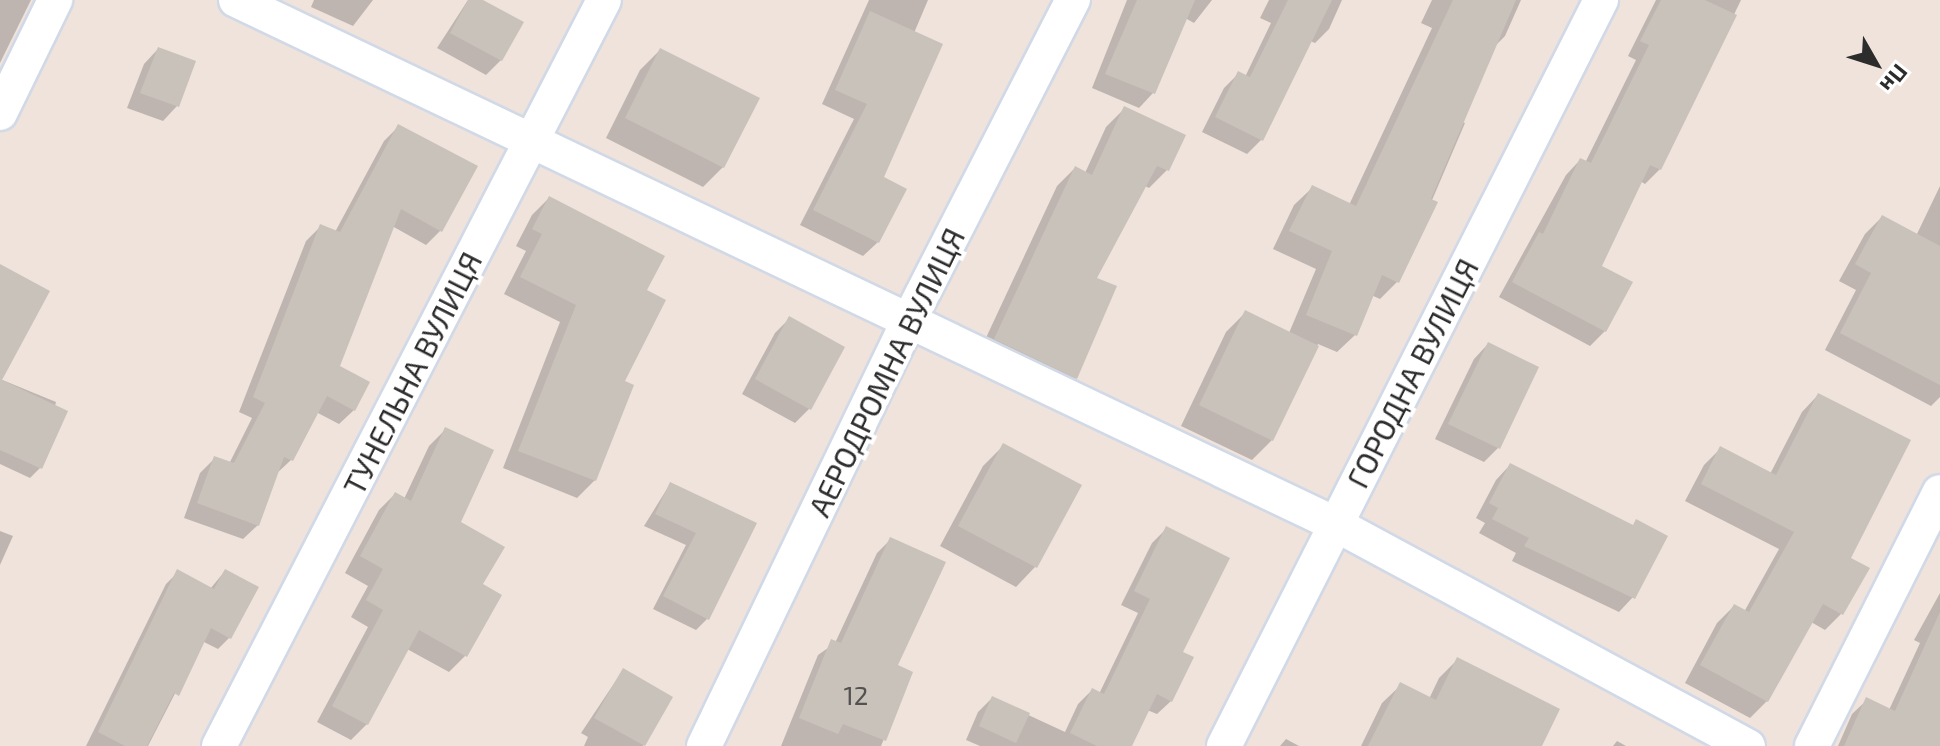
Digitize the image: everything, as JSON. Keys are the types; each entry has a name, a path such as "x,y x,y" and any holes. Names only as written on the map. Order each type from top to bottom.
{"street":[{"path":"0,113 55,0"},
{"path":"236,0 1335,524 1748,746"},
{"name":"ТУНЕЛЬНА ВУЛИЦЯ","path":"219,746 604,0"},
{"name":"АЕРОДРОМНА ВУЛИЦЯ","path":"704,746 909,320 1073,0"},
{"name":"ГОРОДНА ВУЛИЦЯ","path":"1224,746 1601,0"},
{"path":"1812,746 1940,492"}],"building":[{"path":"468,0 483,0 524,22 502,61 450,33"},
{"path":"1137,0 1195,0 1155,94 1105,74"},
{"path":"1288,0 1332,0 1263,141 1215,117 1238,71 1250,77"},
{"path":"1453,0 1516,0 1431,199 1438,202 1399,283 1382,275 1357,336 1306,315 1332,251 1289,231 1312,185 1356,206"},
{"path":"1661,0 1705,0 1737,15 1661,170 1650,165 1602,266 1633,282 1606,332 1512,282 1539,232 1543,234 1580,158 1591,163 1649,45 1640,41"},
{"path":"870,11 943,44 884,177 907,189 879,243 813,210 867,104 835,90"},
{"path":"158,47 196,61 179,107 140,93"},
{"path":"660,48 760,98 724,168 625,118"},
{"path":"1124,106 1186,135 1169,171 1157,166 1097,278 1117,286 1077,379 994,339 1075,166 1092,175"},
{"path":"398,124 478,166 442,232 401,209 340,366 370,382 355,411 327,396 293,461 284,457 259,526 197,503 214,456 234,463 265,403 253,397 320,224 340,232"},
{"path":"549,196 665,256 647,290 666,300 625,381 634,385 596,481 518,451 576,305 520,277 542,234 532,229"},
{"path":"1882,215 1940,246 1940,385 1840,333 1871,273 1855,264"},
{"path":"0,264 50,291 2,380 68,411 42,469 0,450"},
{"path":"1245,310 1319,346 1273,441 1199,405"},
{"path":"789,316 845,347 811,410 755,379"},
{"path":"1488,342 1539,367 1500,449 1448,424"},
{"path":"1818,393 1911,440 1851,558 1870,568 1843,615 1823,604 1768,702 1700,665 1734,604 1749,612 1794,532 1701,484 1720,446 1776,475"},
{"path":"445,427 494,450 461,522 505,547 483,584 502,595 467,657 419,630 368,725 332,706 383,610 366,600 383,569 360,556 395,492 411,501"},
{"path":"1003,443 1082,485 1037,568 958,526"},
{"path":"1510,463 1633,525 1636,519 1668,536 1635,599 1524,546 1529,538 1492,519 1498,508 1489,503"},
{"path":"670,482 757,523 709,620 663,596 696,533 655,514"},
{"path":"1166,526 1230,558 1183,652 1194,657 1172,702 1157,694 1132,746 1097,746 1070,733 1092,688 1104,694 1150,599 1134,591"},
{"path":"890,537 946,562 898,665 913,672 886,741 843,724 838,734 799,718 831,639 841,643"},
{"path":"177,569 214,589 225,569 259,587 231,639 211,628 179,696 174,693 147,746 125,746 98,732"},
{"path":"1940,612 1940,746 1844,746 1866,697 1895,711"},
{"path":"1457,657 1560,709 1542,746 1368,746 1400,682 1436,700"},
{"path":"623,668 673,697 645,746 594,718"},
{"path":"992,696 1030,713 1016,743 979,726"}]}
